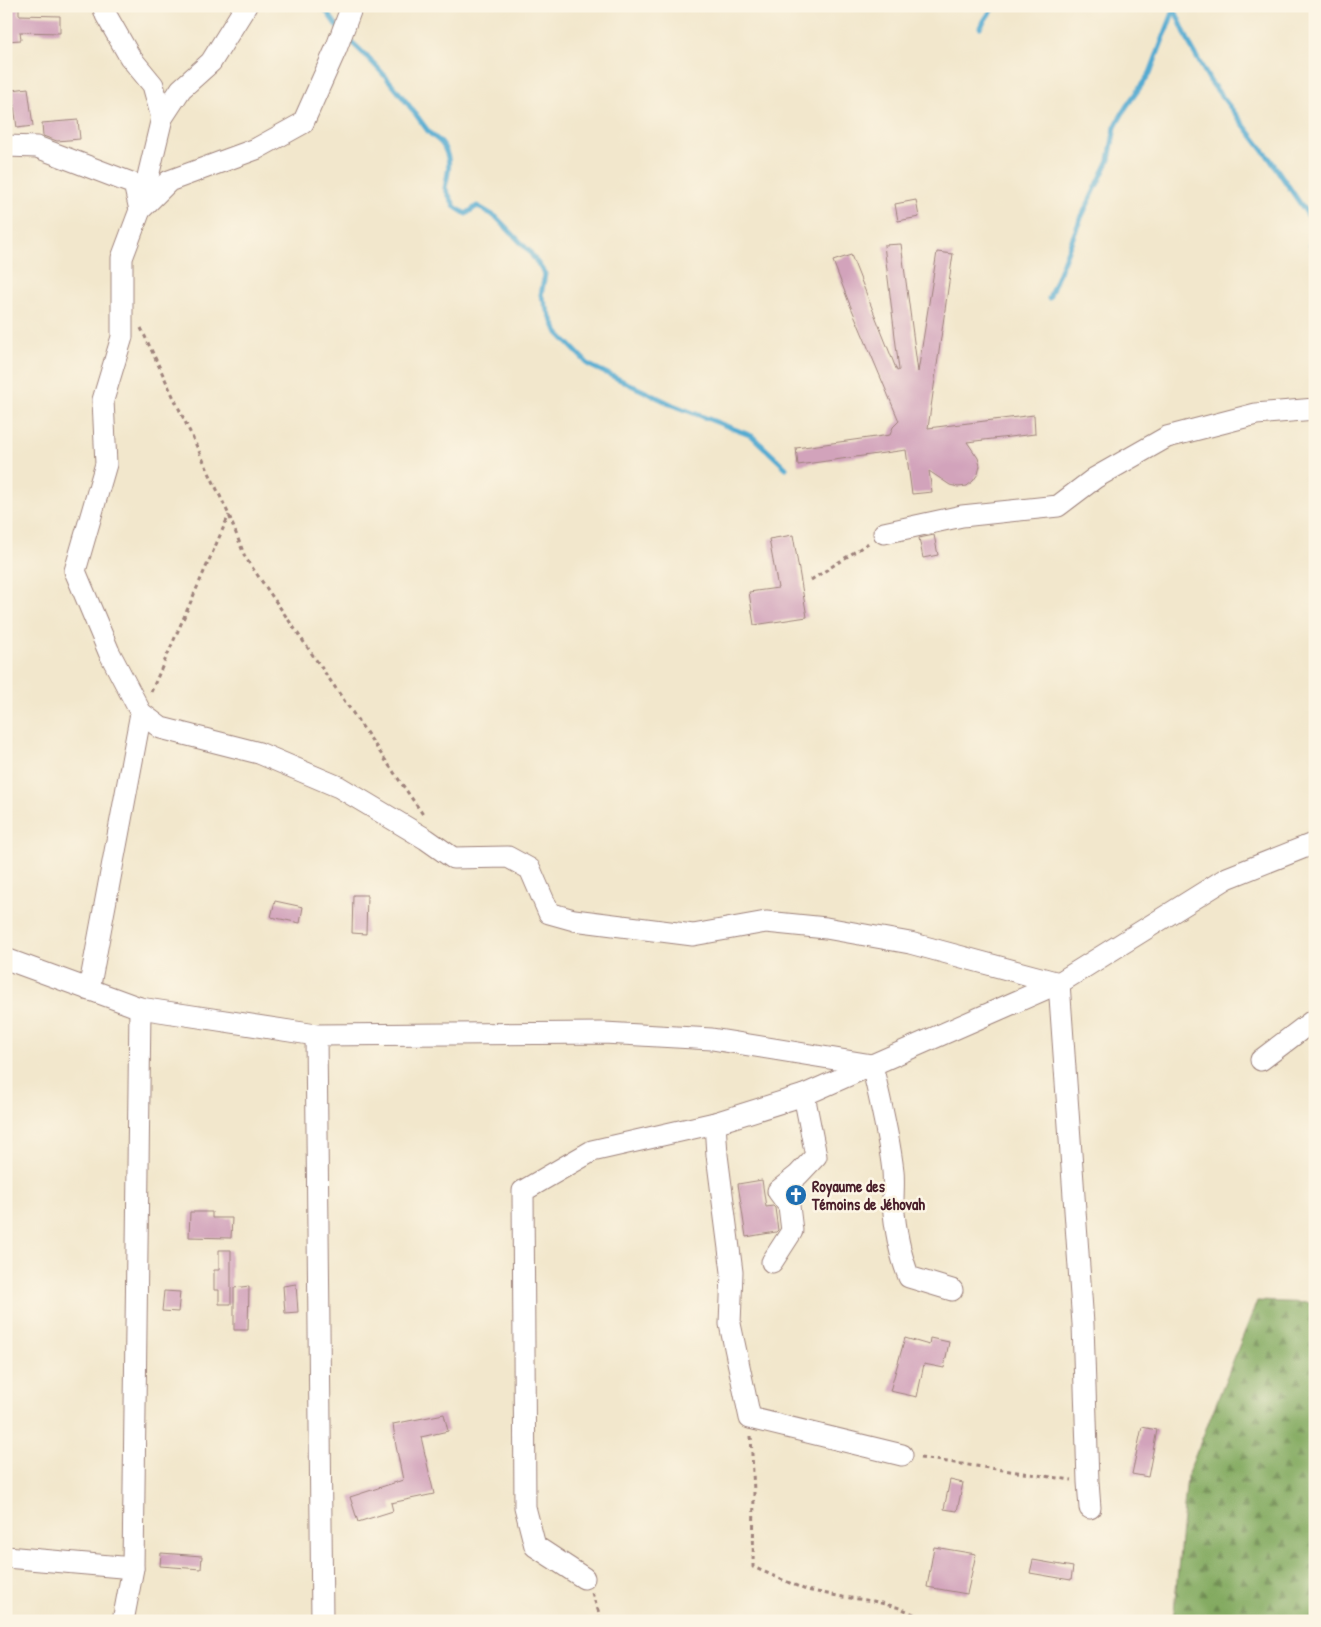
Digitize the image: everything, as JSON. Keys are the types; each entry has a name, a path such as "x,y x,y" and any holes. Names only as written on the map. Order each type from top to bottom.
{"street":[{"path":"103,6 106,15 130,57 153,85 162,118"},
{"path":"246,6 211,62 181,89 162,118 140,210 122,258 122,337 103,400 106,464 74,571 109,652 142,713 161,728 258,752 339,787 453,858 508,857 530,869 549,913 574,920 693,935 766,922 826,928 910,942 1059,983"},
{"path":"140,210 169,181 256,149 303,123 336,50 352,6"},
{"path":"6,146 37,147 134,184 140,210"},
{"path":"884,533 962,516 1058,506 1095,478 1167,437 1256,414 1315,408"},
{"path":"89,990 142,713"},
{"path":"584,1578 535,1546 526,1507 523,1191 592,1151 715,1123 804,1095 1059,983 1227,878 1315,843"},
{"path":"6,959 140,1008 316,1035 604,1033 712,1039 872,1064"},
{"path":"1059,983 1083,1324 1090,1508"},
{"path":"123,1621 133,1568 140,1008"},
{"path":"1262,1060 1315,1019"},
{"path":"316,1035 322,1621"},
{"path":"872,1064 894,1172 893,1201 896,1236 905,1268 909,1277 952,1290"},
{"path":"772,1262 792,1231 789,1206 778,1191 798,1175 816,1156 804,1095"},
{"path":"715,1123 717,1155 732,1272 730,1324 750,1418 902,1455"},
{"path":"6,1557 133,1568"}],"path":[{"path":"138,322 229,515 245,557 425,817"},
{"path":"142,713 229,515"},
{"path":"811,580 884,533"},
{"path":"750,1418 754,1491 754,1567 806,1590 872,1601 900,1608 930,1621"},
{"path":"902,1455 1088,1482"},
{"path":"584,1578 599,1613 600,1621"}],"green space":[{"path":"1257,1301 1315,1303 1315,1621 1173,1621 1187,1476"}],"building":[{"path":"6,6 19,6 19,15 60,16 60,33 20,32 21,40 6,41"},
{"path":"28,88 33,126 17,128 12,90"},
{"path":"78,120 80,139 57,141 43,136 42,123"},
{"path":"916,200 919,217 898,221 895,204"},
{"path":"901,244 918,372 937,252 953,254 928,428 1034,415 1035,434 967,442 978,458 980,466 978,474 967,486 958,487 950,485 929,471 932,492 912,494 906,450 798,465 796,448 890,435 893,427 899,421 833,261 851,255 897,371 899,370 884,245"},
{"path":"793,535 807,617 754,625 749,592 778,588 769,539"},
{"path":"934,535 938,555 923,558 919,538"},
{"path":"353,895 367,895 366,934 352,933"},
{"path":"275,901 303,907 300,923 271,917"},
{"path":"762,1180 766,1207 773,1206 775,1208 778,1230 776,1232 746,1237 738,1184"},
{"path":"190,1212 212,1212 212,1218 232,1218 231,1238 189,1237"},
{"path":"219,1250 231,1250 231,1304 219,1304 219,1290 214,1290 214,1270 219,1270"},
{"path":"296,1284 298,1312 285,1313 283,1286"},
{"path":"249,1286 248,1330 234,1330 234,1288"},
{"path":"164,1291 180,1292 178,1312 162,1311"},
{"path":"905,1338 929,1345 930,1338 949,1342 944,1368 924,1364 917,1397 890,1391"},
{"path":"444,1414 448,1431 421,1437 434,1494 391,1503 393,1511 358,1522 350,1497 403,1480 393,1424"},
{"path":"1142,1427 1157,1430 1148,1477 1132,1474"},
{"path":"950,1480 963,1483 957,1511 944,1509"},
{"path":"934,1547 976,1554 967,1594 927,1587"},
{"path":"161,1553 202,1556 201,1569 160,1566"},
{"path":"1033,1560 1073,1567 1071,1580 1030,1573"}],"waterway":[{"path":"323,6 338,28"},
{"path":"980,27 994,6"},
{"path":"1173,6 1191,47 1210,81 1270,159 1310,218 1311,246 1315,255"},
{"path":"1049,298 1080,220 1109,160 1115,127 1126,107 1150,73 1174,10"},
{"path":"347,38 400,93 430,133 443,145 449,162 445,188 455,207 466,214 477,206 496,217 529,251 545,274 541,295 558,333 589,365 673,405 752,436 786,468"}],"place":[{"name":"Royaume des Témoins de Jéhovah","path":"796,1195"}]}
